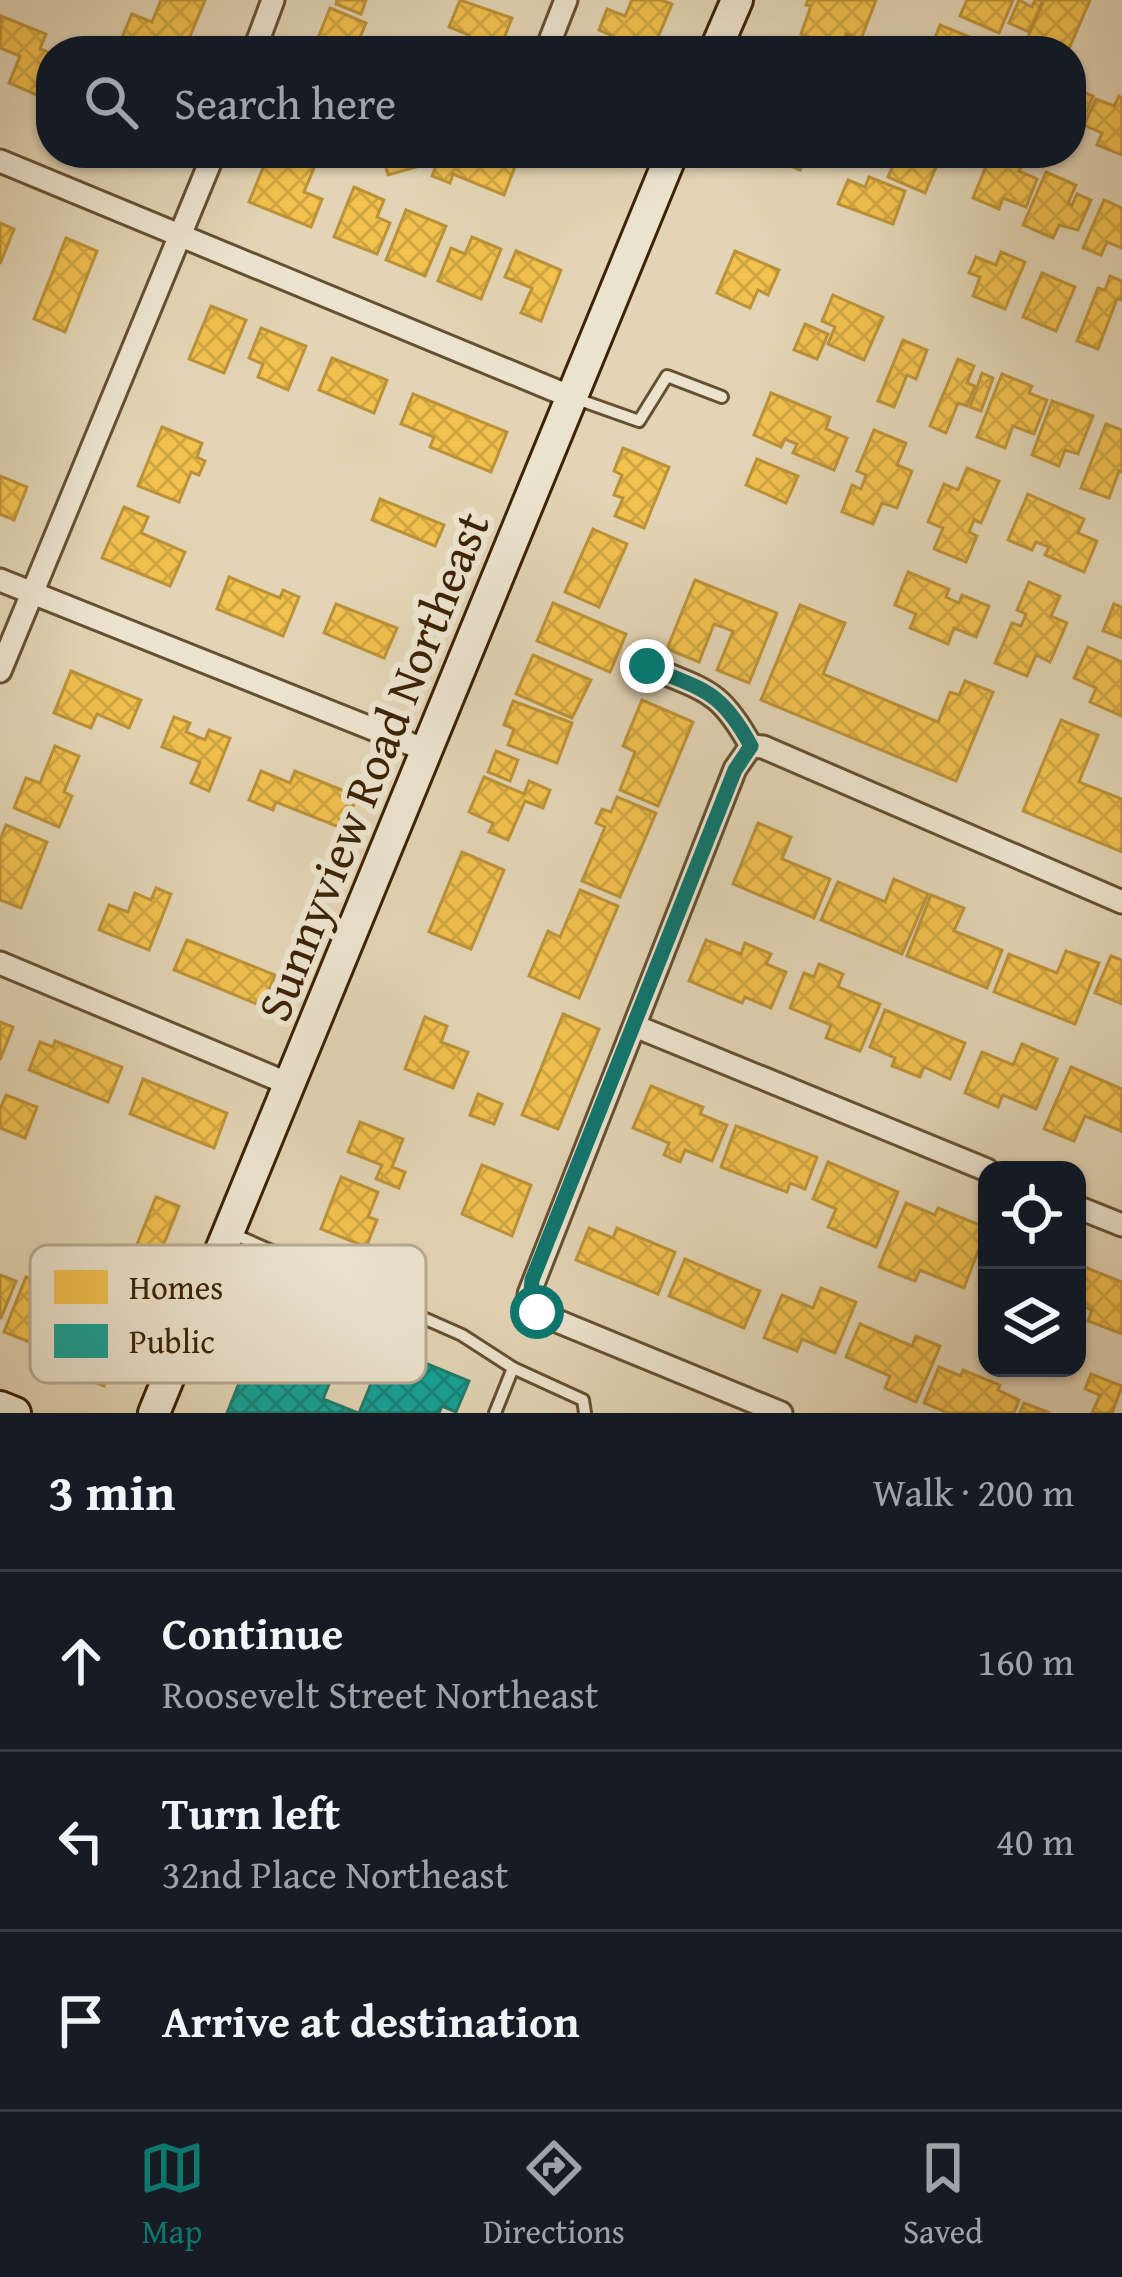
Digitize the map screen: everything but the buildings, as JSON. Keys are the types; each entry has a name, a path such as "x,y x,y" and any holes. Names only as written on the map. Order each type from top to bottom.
{"main road":[{"path":"722,36 737,0"},
{"name":"Sunnyview Road Northeast","path":"224,1245 664,168"},
{"name":"Sunnyview Road Northeast","path":"154,1413 166,1383"},
{"path":"0,1407 15,1413"}],"street":[{"path":"260,36 274,0"},
{"path":"552,36 566,0"},
{"path":"0,161 571,397"},
{"path":"0,671 208,168"},
{"path":"0,580 428,751"},
{"path":"647,666 717,696 751,746"},
{"path":"751,746 763,747 1122,902"},
{"path":"751,746 735,770 532,1280 530,1303 545,1316 781,1413"},
{"path":"0,963 289,1084"},
{"path":"635,1026 978,1166"},
{"path":"1086,1211 1122,1225"}],"lane":[{"path":"571,397 639,421 667,376 722,397"},
{"path":"229,1232 258,1245"},
{"path":"426,1319 584,1407"},
{"path":"495,1413 513,1367"}],"route":[{"path":"537,1312 530,1303 532,1280 735,770 751,746 717,696 647,666"}]}
